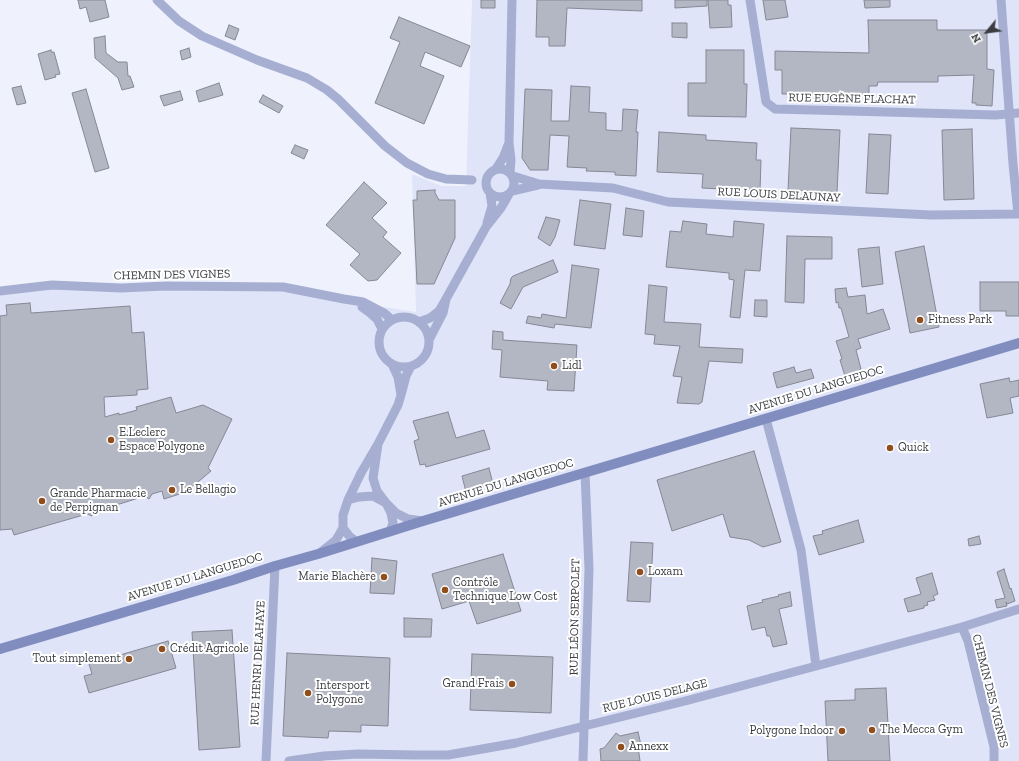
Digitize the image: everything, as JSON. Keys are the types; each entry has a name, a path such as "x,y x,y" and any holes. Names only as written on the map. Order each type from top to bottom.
{"main road":[{"name":"AVENUE DU LANGUEDOC","path":"0,649 1019,343"}],"street":[{"path":"157,0 179,21 202,36 257,60 307,78 328,90 385,146 407,163 428,174 446,179 472,180 493,170 504,169 512,175"},
{"path":"420,322 430,318 439,311 486,227 501,208 514,183 509,143 512,0"},
{"name":"RUE EUGÈNE FLACHAT","path":"750,0 766,102 775,109 1019,113"},
{"path":"1001,0 1009,114 1019,214"},
{"path":"486,227 492,206 486,180 503,158 509,143"},
{"name":"RUE LOUIS DELAUNAY","path":"512,175 539,184 613,188 668,202 931,215 1019,214"},
{"path":"472,180 497,197 510,193"},
{"name":"RUE LOUIS DELAUNAY","path":"510,193 539,184"},
{"name":"CHEMIN DES VIGNES","path":"0,291 52,286 121,288 166,286 283,287 363,302 384,313 392,320"},
{"name":"CHEMIN DES VIGNES","path":"344,299 369,312 377,319 382,329"},
{"path":"429,340 426,330 420,322 411,318 401,317 392,320 382,329 379,345 382,355 388,362 397,367 407,368 416,365 424,358 428,349 429,340 443,313 446,299"},
{"path":"392,364 398,377 401,396"},
{"path":"318,554 336,540 343,528 343,515 348,500 361,472 378,444 398,405 406,376 411,366"},
{"path":"766,419 801,550 816,666"},
{"path":"378,444 373,478 377,491 396,513 408,519 423,521"},
{"name":"RUE LÉON SERPOLET","path":"583,761 589,569 585,473"},
{"path":"348,500 359,496 373,496 386,503 393,523 390,532"},
{"path":"343,528 350,537 357,542"},
{"name":"RUE HENRI DELAHAYE","path":"266,761 275,566"},
{"name":"RUE LOUIS DELAGE","path":"289,761 324,756 358,754 448,755 516,743 683,702 962,627 1019,609"},
{"name":"CHEMIN DES VIGNES","path":"962,627 968,641 994,747 994,761"}],"shaded area":[{"path":"472,0 1019,0 1019,761 0,761 0,294 73,286 275,290 416,312 412,174 442,186 466,186"}],"building":[{"path":"78,0 105,0 109,17 90,22 86,7 80,9"},
{"path":"481,0 495,0 495,8 481,8"},
{"path":"537,0 642,0 642,11 567,8 565,46 549,46 549,37 536,37"},
{"path":"675,0 707,0 707,6 675,8"},
{"path":"708,0 728,0 728,5 731,5 732,27 710,28"},
{"path":"763,0 785,0 788,17 766,20"},
{"path":"864,0 890,0 890,7 865,8"},
{"path":"399,17 470,46 461,67 425,52 420,66 444,76 424,124 375,103 400,42 390,38"},
{"path":"868,20 937,20 937,30 987,30 987,69 994,70 992,106 976,105 976,103 972,103 974,75 938,76 938,82 878,82 877,86 869,86 869,95 782,94 782,70 775,70 775,51 869,53"},
{"path":"672,23 687,23 687,38 672,37"},
{"path":"229,25 239,29 235,40 225,36"},
{"path":"105,36 106,53 118,62 127,62 128,76 130,76 134,87 122,90 118,78 95,58 94,38"},
{"path":"189,48 191,57 182,60 180,51"},
{"path":"51,50 51,52 54,52 60,74 55,75 56,77 45,80 38,54"},
{"path":"706,50 744,50 744,84 747,84 746,117 688,116 688,83 706,83"},
{"path":"219,83 223,95 199,102 196,91"},
{"path":"21,86 26,103 17,105 12,88"},
{"path":"571,86 590,87 589,112 606,113 606,130 622,131 623,109 638,110 636,132 638,132 636,176 615,175 615,172 586,171 587,168 567,167 569,136 550,135 548,170 530,170 522,158 525,89 552,90 551,121 569,121"},
{"path":"86,89 109,168 95,172 72,93"},
{"path":"180,91 183,100 164,106 160,96"},
{"path":"263,95 283,106 279,113 259,102"},
{"path":"791,128 840,130 837,192 788,190"},
{"path":"972,129 974,199 944,200 942,130"},
{"path":"659,132 706,135 706,140 757,143 756,160 761,160 760,191 702,188 703,174 657,172"},
{"path":"869,134 891,135 888,194 866,193"},
{"path":"295,145 308,150 304,159 291,153"},
{"path":"364,182 387,203 372,218 387,232 383,237 401,253 377,280 368,281 350,265 360,254 326,225"},
{"path":"435,190 439,200 455,200 455,238 434,284 417,284 413,200 417,200 417,191"},
{"path":"580,200 611,204 605,249 574,245"},
{"path":"626,208 644,211 642,237 623,235"},
{"path":"546,217 560,220 555,237 550,246 538,238"},
{"path":"683,221 707,224 706,234 733,237 734,221 764,224 760,271 745,270 740,318 730,317 734,280 729,279 729,273 666,267 670,231 681,232"},
{"path":"787,236 832,237 832,259 805,259 804,303 785,302"},
{"path":"924,246 939,327 910,333 895,252"},
{"path":"879,247 883,284 862,287 858,249"},
{"path":"553,260 558,272 523,287 511,309 500,303 513,276"},
{"path":"572,265 599,269 591,328 555,324 554,328 526,323 528,316 541,318 542,314 566,318"},
{"path":"980,282 1019,282 1019,316 1006,316 1006,311 980,311"},
{"path":"649,285 667,287 664,322 701,324 699,347 743,349 742,363 709,361 702,402 699,404 677,403 682,377 673,376 680,346 654,344 655,335 645,334"},
{"path":"846,288 848,297 865,295 867,314 883,309 890,329 858,339 861,348 856,350 861,369 860,372 845,376 840,360 842,359 836,341 849,337 841,308 839,308 838,302 836,303 835,289"},
{"path":"755,300 767,300 767,317 754,316"},
{"name":"E.Leclerc Espace Polygone","path":"30,303 31,313 130,306 132,333 144,332 148,389 137,390 137,395 104,397 105,417 137,410 136,407 171,397 176,413 203,405 232,419 208,468 211,471 186,492 164,499 162,491 152,494 149,499 145,496 94,512 92,516 87,514 14,535 12,529 0,530 0,316 7,315 6,305"},
{"path":"493,331 503,332 503,340 577,345 574,391 547,390 548,381 500,377 502,350 492,349"},
{"path":"794,367 796,373 811,369 814,378 777,388 773,373"},
{"path":"1009,378 1010,382 1019,380 1019,396 1010,398 1013,413 987,418 980,384"},
{"path":"448,412 456,438 484,430 490,449 426,467 425,464 420,465 414,441 419,439 413,421"},
{"path":"754,451 781,542 763,547 749,540 730,537 723,514 672,531 657,480"},
{"path":"489,468 493,484 466,492 462,476"},
{"path":"858,520 864,542 819,555 813,536 823,534 822,531"},
{"path":"979,536 981,544 969,546 968,539"},
{"name":"Loxam","path":"631,542 653,543 650,602 627,601"},
{"path":"503,554 521,611 477,624 469,601 442,609 432,574"},
{"name":"Marie Blachère","path":"372,558 397,561 394,594 370,593"},
{"path":"1004,569 1015,601 1007,604 1006,602 1007,606 997,608 995,600 1005,598 997,572"},
{"path":"932,573 938,594 933,596 935,600 927,602 928,605 924,606 924,608 908,612 904,599 921,594 916,578"},
{"path":"790,592 792,606 779,609 787,644 773,647 770,636 767,636 765,627 752,630 747,606"},
{"path":"404,618 432,619 431,637 404,637"},
{"path":"232,630 240,747 199,750 192,632"},
{"path":"168,641 176,668 89,693 84,676 92,674 89,664"},
{"path":"287,653 390,658 388,726 361,725 361,732 329,731 328,738 283,736"},
{"name":"Grand Frais","path":"472,654 553,657 551,713 470,710"},
{"path":"886,688 890,761 828,761 825,701 855,700 855,689"},
{"name":"Annexx","path":"638,732 641,745 638,746 640,761 601,761 600,749 604,748 616,733 620,736"}],"place":[{"name":"Fitness Park","path":"920,320"},
{"name":"Lidl","path":"554,366"},
{"name":"E.Leclerc Espace Polygone","path":"111,440"},
{"name":"Quick","path":"890,448"},
{"name":"Le Bellagio","path":"172,490"},
{"name":"Grande Pharmacie de Perpignan","path":"42,501"},
{"name":"Loxam","path":"640,572"},
{"name":"Marie Blachère","path":"384,577"},
{"name":"Contrôle Technique Low Cost","path":"445,590"},
{"name":"Crédit Agricole","path":"162,649"},
{"name":"Tout simplement","path":"129,659"},
{"name":"Grand Frais","path":"512,684"},
{"name":"Intersport Polygone","path":"308,693"},
{"name":"The Mecca Gym","path":"872,730"},
{"name":"Polygone Indoor","path":"842,731"},
{"name":"Annexx","path":"621,747"}]}
